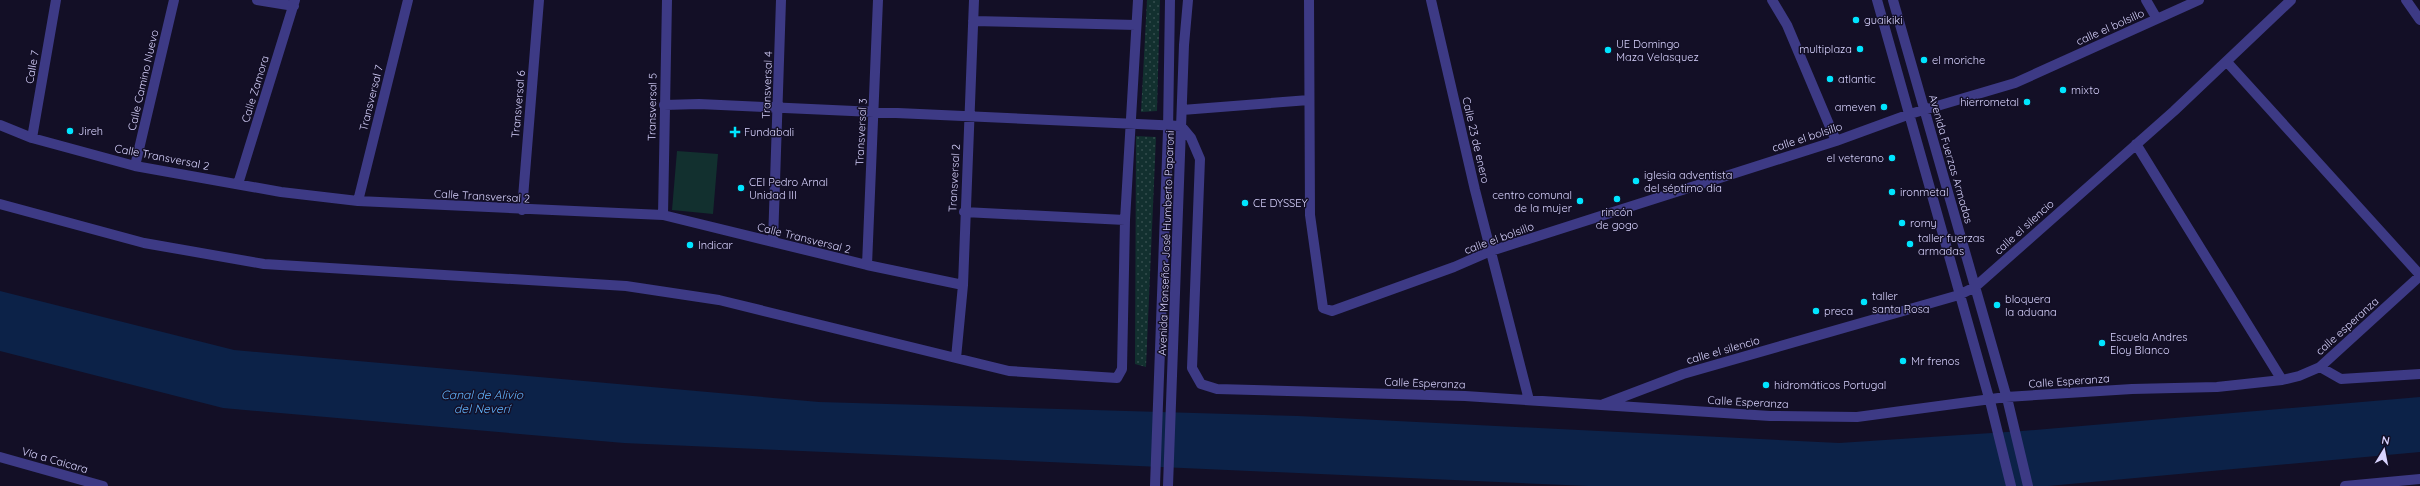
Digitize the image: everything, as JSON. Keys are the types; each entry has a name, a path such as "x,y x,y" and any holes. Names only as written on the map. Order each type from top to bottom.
{"street":[{"name":"Calle 7","path":"32,138 56,0"},
{"name":"Calle Camino Nuevo","path":"135,166 174,0"},
{"path":"257,0 295,3"},
{"name":"Transversal 7","path":"358,201 408,0"},
{"name":"Transversal 6","path":"522,210 539,0"},
{"name":"Transversal 5","path":"663,215 667,0"},
{"name":"Transversal 4","path":"773,242 781,0"},
{"name":"Transversal 3","path":"867,265 875,113 878,0"},
{"name":"Transversal 2","path":"956,358 963,286 964,212 970,117 974,0"},
{"path":"0,204 144,243 264,264 626,286 719,300 1009,371 1117,378 1122,369 1125,220 1129,123 1138,0"},
{"name":"Avenida Monseñor José Humberto Paparoni","path":"1155,486 1168,125 1170,0"},
{"name":"Avenida Monseñor José Humberto Paparoni","path":"1168,486 1173,388 1181,126 1188,0"},
{"name":"calle el bolsillo","path":"1309,0 1310,215 1323,308 1332,311 1454,267 1491,251 1836,141 1910,114 2015,83 2199,0"},
{"name":"Calle 23 de enero","path":"1431,0 1491,251 1529,400"},
{"path":"1772,0 1787,25 1836,141"},
{"path":"1877,0 1990,402 2011,486"},
{"name":"Avenida Fuerzas Armadas","path":"1893,0 2007,399 2028,486"},
{"path":"2146,0 2157,19"},
{"name":"calle el silencio","path":"1600,405 1683,374 1959,295 1975,287 2227,62 2291,0"},
{"path":"2406,0 2420,20"},
{"name":"Calle Zamora","path":"238,184 295,3"},
{"path":"973,21 1136,25"},
{"path":"2227,62 2420,275"},
{"path":"1182,110 1309,100"},
{"path":"664,105 1181,126"},
{"name":"Calle Transversal 2","path":"0,126 32,138 135,166 238,184 358,201 522,210 663,215 867,265 963,286"},
{"name":"Calle Esperanza","path":"1181,126 1191,138 1200,158 1192,368 1201,384 1217,388 1464,396 1770,416 1857,417 2007,399 2132,389 2217,387 2282,380"},
{"path":"2136,144 2282,380"},
{"path":"964,212 1125,220"},
{"name":"calle esperanza","path":"2282,380 2299,376 2320,367 2420,275"},
{"path":"2320,367 2341,379 2420,374"},
{"name":"Vía a Caicara","path":"0,457 103,486"},
{"path":"2345,486 2420,479"}],"green space":[{"path":"1147,0 1160,0 1157,111 1141,112"},
{"path":"1136,136 1156,137 1146,367 1135,364"},
{"path":"677,151 718,154 713,214 672,210"}],"water":[{"name":"Canal de Alivio del Neverí","path":"0,291 234,350 819,402 1298,416 1839,443 2022,431 2420,397 2420,452 2048,486 1588,486 624,443 223,408 0,351"}],"place":[{"name":"guaikiki","path":"1856,20"},
{"name":"multiplaza","path":"1860,49"},
{"name":"UE Domingo Maza Velasquez","path":"1608,50"},
{"name":"el moriche","path":"1924,60"},
{"name":"atlantic","path":"1830,79"},
{"name":"mixto","path":"2063,90"},
{"name":"hierrometal","path":"2027,102"},
{"name":"ameven","path":"1884,107"},
{"name":"Jireh","path":"70,131"},
{"name":"Fundabali","path":"735,132"},
{"name":"el veterano","path":"1892,158"},
{"name":"iglesia adventista del séptimo día","path":"1636,181"},
{"name":"CEI Pedro Arnal Unidad III","path":"741,188"},
{"name":"ironmetal","path":"1892,192"},
{"name":"rincón de gogo","path":"1617,199"},
{"name":"centro comunal de la mujer","path":"1580,201"},
{"name":"CE DYSSEY","path":"1245,203"},
{"name":"romy","path":"1902,223"},
{"name":"taller fuerzas armadas","path":"1910,244"},
{"name":"Indicar","path":"690,245"},
{"name":"taller santa Rosa","path":"1864,302"},
{"name":"bloquera la aduana","path":"1997,305"},
{"name":"preca","path":"1816,311"},
{"name":"Escuela Andres Eloy Blanco","path":"2102,343"},
{"name":"Mr frenos","path":"1903,361"},
{"name":"hidromáticos Portugal","path":"1766,385"}]}
